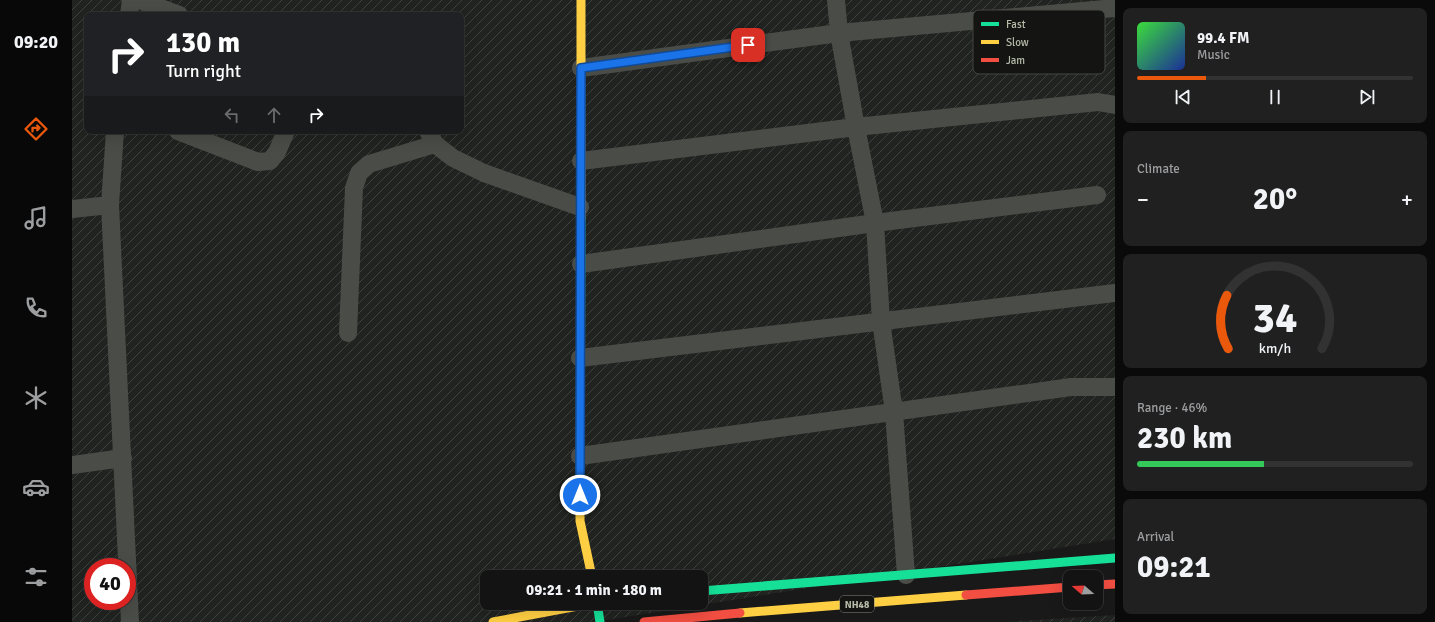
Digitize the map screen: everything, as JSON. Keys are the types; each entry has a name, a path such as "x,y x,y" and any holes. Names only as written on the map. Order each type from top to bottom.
{"main road":[{"path":"581,0 580,521 590,570"},
{"name":"NH48","path":"708,590 1115,558"},
{"path":"1103,585 1115,584"},
{"name":"NH48","path":"644,622 775,616 1063,588"},
{"path":"493,622 558,610"},
{"path":"597,610 600,622"}],"street":[{"path":"129,12 131,0"},
{"path":"140,0 171,12"},
{"path":"836,0 839,33 875,223 881,321 894,412 906,575"},
{"path":"1093,10 1115,8"},
{"path":"581,68 839,33 973,21"},
{"path":"581,161 856,127 1098,102 1115,105"},
{"path":"115,134 110,205 130,622"},
{"path":"186,134 258,162 270,161 277,152 285,134"},
{"path":"348,332 354,188 359,173 369,164 432,137 453,158 484,173 580,207"},
{"path":"581,264 875,223 1097,195"},
{"path":"72,208 110,205"},
{"path":"580,358 1115,293"},
{"path":"580,456 1071,387 1115,387"},
{"path":"72,465 122,458"}],"shaded area":[{"path":"72,0 1115,0 1115,539 708,604 708,570 480,570 480,610 669,610 594,622 72,622"},
{"path":"1115,615 1115,622 1005,622"}],"traffic: fast":[{"path":"580,506 581,218"},
{"path":"708,590 1115,558"},
{"path":"598,610 600,622"}],"traffic: slow":[{"path":"581,0 581,218"},
{"path":"580,506 580,521 590,570"},
{"path":"740,613 966,595"},
{"path":"493,622 557,610"}],"traffic: jam":[{"path":"1103,585 1115,584"},
{"path":"966,595 1063,588"},
{"path":"644,622 740,613"}],"route":[{"path":"580,495 581,68 748,45"}]}
